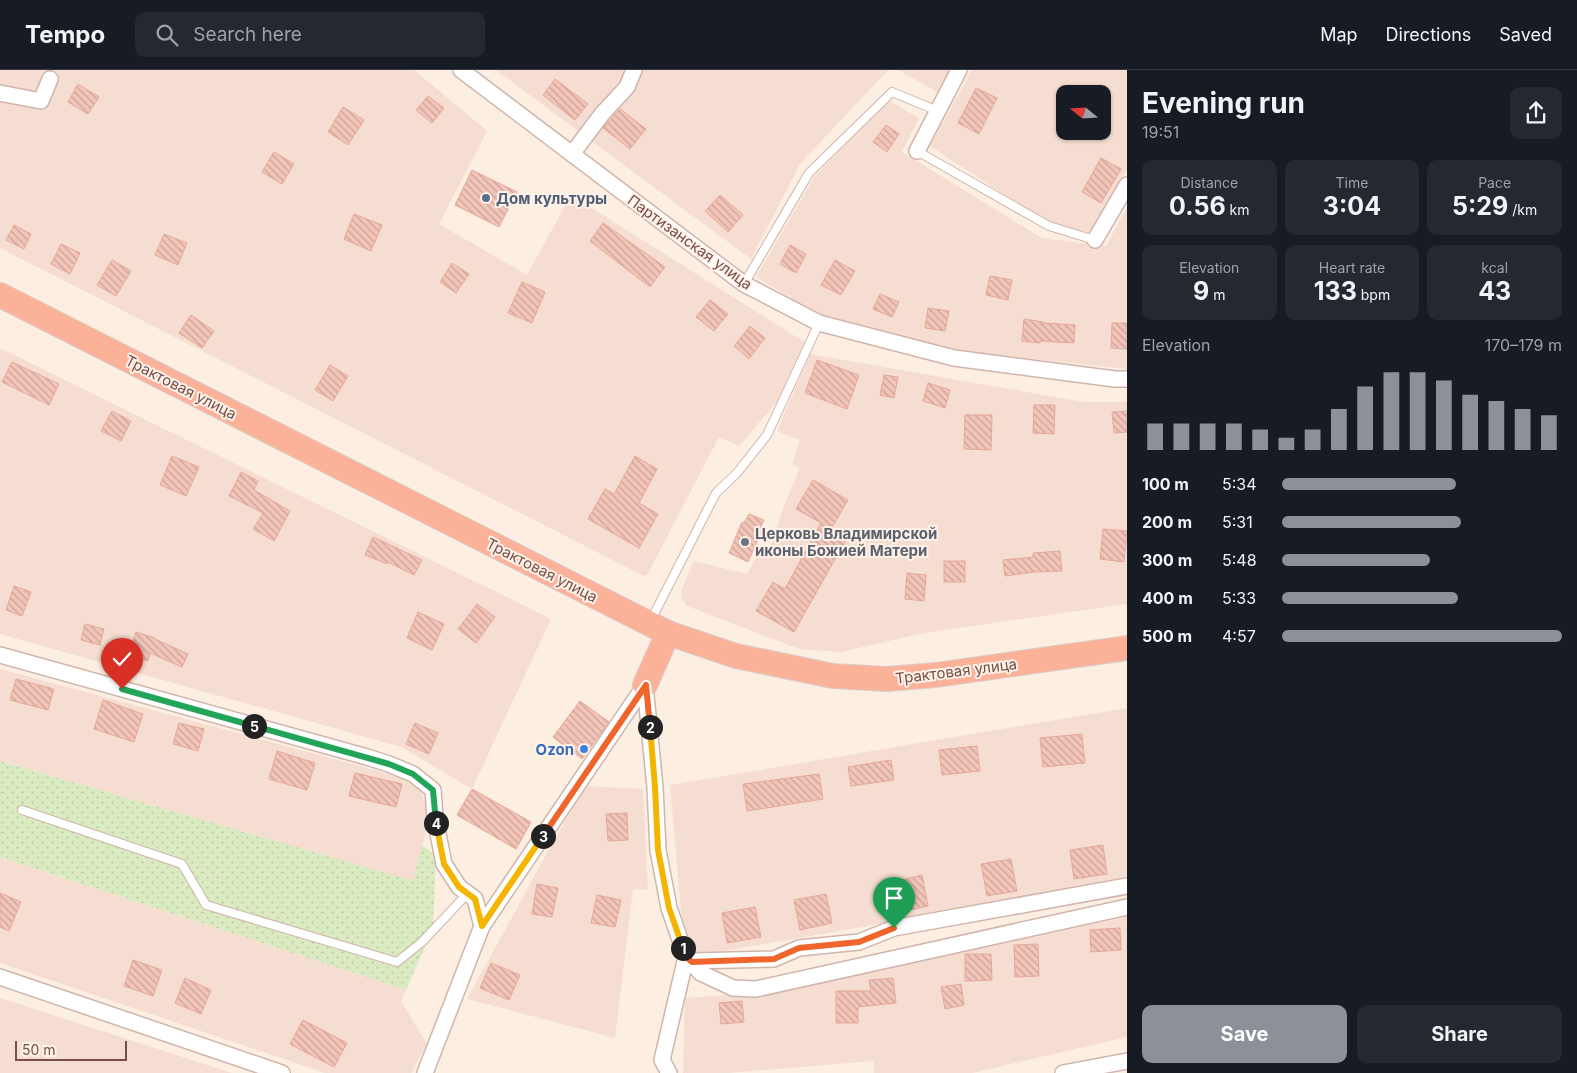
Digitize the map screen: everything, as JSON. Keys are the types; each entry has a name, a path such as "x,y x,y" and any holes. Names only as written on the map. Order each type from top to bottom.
{"highway":[{"name":"Трактовая улица","path":"0,295 659,628 736,656 833,676 887,679 936,675 1127,648"},
{"path":"646,685 659,628"}],"street":[{"name":"Партизанская улица","path":"461,70 744,284 819,323 954,358 1127,379"},
{"path":"572,154 602,114 627,87 634,70"},
{"path":"917,151 959,70"},
{"path":"0,93 41,102 50,79"},
{"path":"1095,240 1127,185"},
{"path":"0,655 367,757 413,774 433,790 435,818 444,864 459,887 475,899 482,926"},
{"path":"424,1073 482,926 646,685"},
{"path":"646,685 655,787 658,850 669,908 689,959 701,973 733,988 756,989 1127,907"},
{"path":"689,959 774,959 799,948 859,942 894,928 1127,886"},
{"path":"669,1073 662,1060 689,959"},
{"path":"0,977 282,1073"},
{"path":"1063,1073 1127,1061"}],"lane":[{"path":"744,284 809,172 892,92 938,111"},
{"path":"917,151 1049,226 1095,240"},
{"path":"659,628 716,493 736,473 767,435 819,323"},
{"path":"22,810 182,864 206,905 397,962 422,942 467,894"}],"shaded area":[{"path":"0,70 414,70 487,131 439,224 527,275 571,195 806,343 781,397 739,446 719,437 646,577 0,248"},
{"path":"496,70 888,70 800,164 751,259"},
{"path":"898,70 949,70 937,92"},
{"path":"972,70 1127,70 1127,169 1092,232 1052,226 930,146"},
{"path":"888,100 919,118 902,152 1042,238 1106,246 1127,207 1127,369 957,351 816,313 756,277 815,176"},
{"path":"0,348 551,619 472,789 401,747 0,634"},
{"path":"810,354 1083,402 1127,402 1127,604 924,633 841,652 799,649 687,606 681,598 681,591 694,561 747,574 759,553 767,557 784,506 800,468 792,464 800,440 777,431"},
{"path":"0,669 419,782 429,819 413,882 0,761"},
{"path":"1127,708 1127,880 685,958 670,785"},
{"path":"584,786 643,789 648,890 633,889 615,1038 467,999"},
{"path":"0,857 406,990 401,1001 427,1044 411,1073 325,1073 0,963"},
{"path":"1127,917 1127,1037 972,1073 874,1073 874,1061 727,1073 683,1073 685,998 756,993"},
{"path":"0,998 232,1073 0,1073"}],"green space":[{"path":"0,761 413,881 422,845 436,856 433,929 406,990 0,857"}],"building":[{"path":"555,79 588,104 575,120 543,95"},
{"path":"78,84 99,97 88,114 68,102"},
{"path":"976,88 997,98 979,134 958,123"},
{"path":"428,96 444,108 432,123 416,110"},
{"path":"343,107 364,120 348,145 328,132"},
{"path":"620,109 646,129 630,149 603,128"},
{"path":"886,125 899,134 887,152 873,142"},
{"path":"274,152 294,164 282,184 262,172"},
{"path":"1101,158 1121,169 1101,203 1082,192"},
{"name":"Дом культуры","path":"472,170 517,192 499,227 455,205"},
{"path":"720,195 743,215 728,232 705,211"},
{"path":"354,214 382,225 371,251 344,239"},
{"path":"603,223 665,267 650,287 590,241"},
{"path":"14,225 31,234 24,249 6,240"},
{"path":"164,234 187,243 178,265 155,255"},
{"path":"61,244 80,253 70,274 51,264"},
{"path":"790,245 806,254 796,273 780,264"},
{"path":"112,260 131,271 116,296 97,285"},
{"path":"835,260 855,271 841,295 821,285"},
{"path":"452,263 469,274 456,293 440,282"},
{"path":"990,276 1012,280 1008,300 986,295"},
{"path":"522,282 545,292 532,323 508,313"},
{"path":"880,294 899,302 892,317 873,309"},
{"path":"710,300 728,314 714,331 696,317"},
{"path":"928,308 949,311 945,331 925,328"},
{"path":"191,315 214,331 202,348 179,333"},
{"path":"1024,319 1043,323 1075,325 1074,343 1022,341"},
{"path":"1112,323 1127,323 1127,349 1111,348"},
{"path":"750,326 765,338 749,359 734,346"},
{"path":"817,360 859,375 847,409 805,393"},
{"path":"12,362 59,384 49,405 2,382"},
{"path":"330,365 348,376 333,401 315,390"},
{"path":"884,375 898,377 894,398 880,395"},
{"path":"928,383 950,390 945,408 923,401"},
{"path":"1034,405 1055,405 1054,434 1033,433"},
{"path":"112,411 131,421 121,441 101,431"},
{"path":"1127,411 1127,432 1114,433 1112,412"},
{"path":"965,415 992,415 991,450 964,449"},
{"path":"172,456 199,467 186,496 160,485"},
{"path":"635,456 657,469 639,503 658,514 639,548 588,519 605,489 614,494"},
{"path":"241,472 258,481 254,490 290,511 274,541 253,529 263,513 229,496"},
{"path":"813,480 848,500 831,529 847,538 794,632 756,611 773,582 785,589 821,523 796,509"},
{"name":"Церковь Владимирской иконы Божией Матери","path":"749,514 764,520 759,530 762,531 748,562 729,553 742,522 744,523"},
{"path":"1103,529 1127,531 1124,562 1100,559"},
{"path":"373,537 422,560 414,575 388,562 387,564 365,555"},
{"path":"1060,551 1062,571 1005,576 1003,560 1033,557 1033,553"},
{"path":"944,561 965,561 965,582 944,582"},
{"path":"907,573 926,575 924,601 905,599"},
{"path":"14,586 31,592 22,616 6,610"},
{"path":"477,604 495,617 476,643 458,629"},
{"path":"418,612 444,624 432,650 407,638"},
{"path":"85,624 104,629 100,645 81,640"},
{"path":"136,632 155,638 188,654 182,667 150,653 148,661 129,654"},
{"path":"16,679 54,689 48,710 10,700"},
{"path":"103,700 143,714 134,742 94,729"},
{"path":"580,701 609,722 582,759 553,737"},
{"path":"179,723 204,729 198,751 173,744"},
{"path":"415,723 438,733 429,754 406,744"},
{"path":"1082,734 1085,763 1043,767 1040,738"},
{"path":"977,746 980,771 942,775 939,750"},
{"path":"277,751 315,763 307,790 269,779"},
{"path":"891,760 894,780 851,786 848,767"},
{"path":"355,773 402,784 396,807 349,796"},
{"path":"819,774 823,799 747,811 743,784"},
{"path":"472,789 531,822 516,849 457,815"},
{"path":"627,813 628,840 608,841 606,814"},
{"path":"1103,845 1107,874 1074,879 1070,850"},
{"path":"1011,859 1017,891 987,896 981,864"},
{"path":"922,875 928,906 892,914 886,884"},
{"path":"537,884 558,888 552,917 532,914"},
{"path":"0,893 21,902 9,931 0,927"},
{"path":"826,894 832,923 800,930 794,900"},
{"path":"597,895 621,900 615,927 591,923"},
{"path":"755,907 761,937 727,943 722,913"},
{"path":"1120,928 1121,950 1091,952 1090,930"},
{"path":"1038,944 1039,976 1015,977 1014,945"},
{"path":"965,954 991,954 992,980 965,981"},
{"path":"133,960 162,970 153,996 124,986"},
{"path":"491,963 520,975 509,1000 480,988"},
{"path":"185,978 211,990 201,1014 175,1003"},
{"path":"893,978 896,1003 858,1007 858,1023 836,1023 836,991 871,991 869,980"},
{"path":"961,984 964,1005 945,1009 941,987"},
{"path":"742,1001 744,1022 721,1024 719,1003"},
{"path":"303,1020 347,1043 334,1067 290,1044"}],"place":[{"name":"Дом культуры","path":"486,198"},
{"name":"Церковь Владимирской иконы Божией Матери","path":"745,542"},
{"name":"Ozon","path":"584,749"}],"route":[{"path":"122,689 389,764 413,774 433,790 435,818 444,864 459,887 475,899 482,926 646,685 655,787 658,850 669,908 686,957 692,962 774,959 799,948 859,942 894,928"}]}
